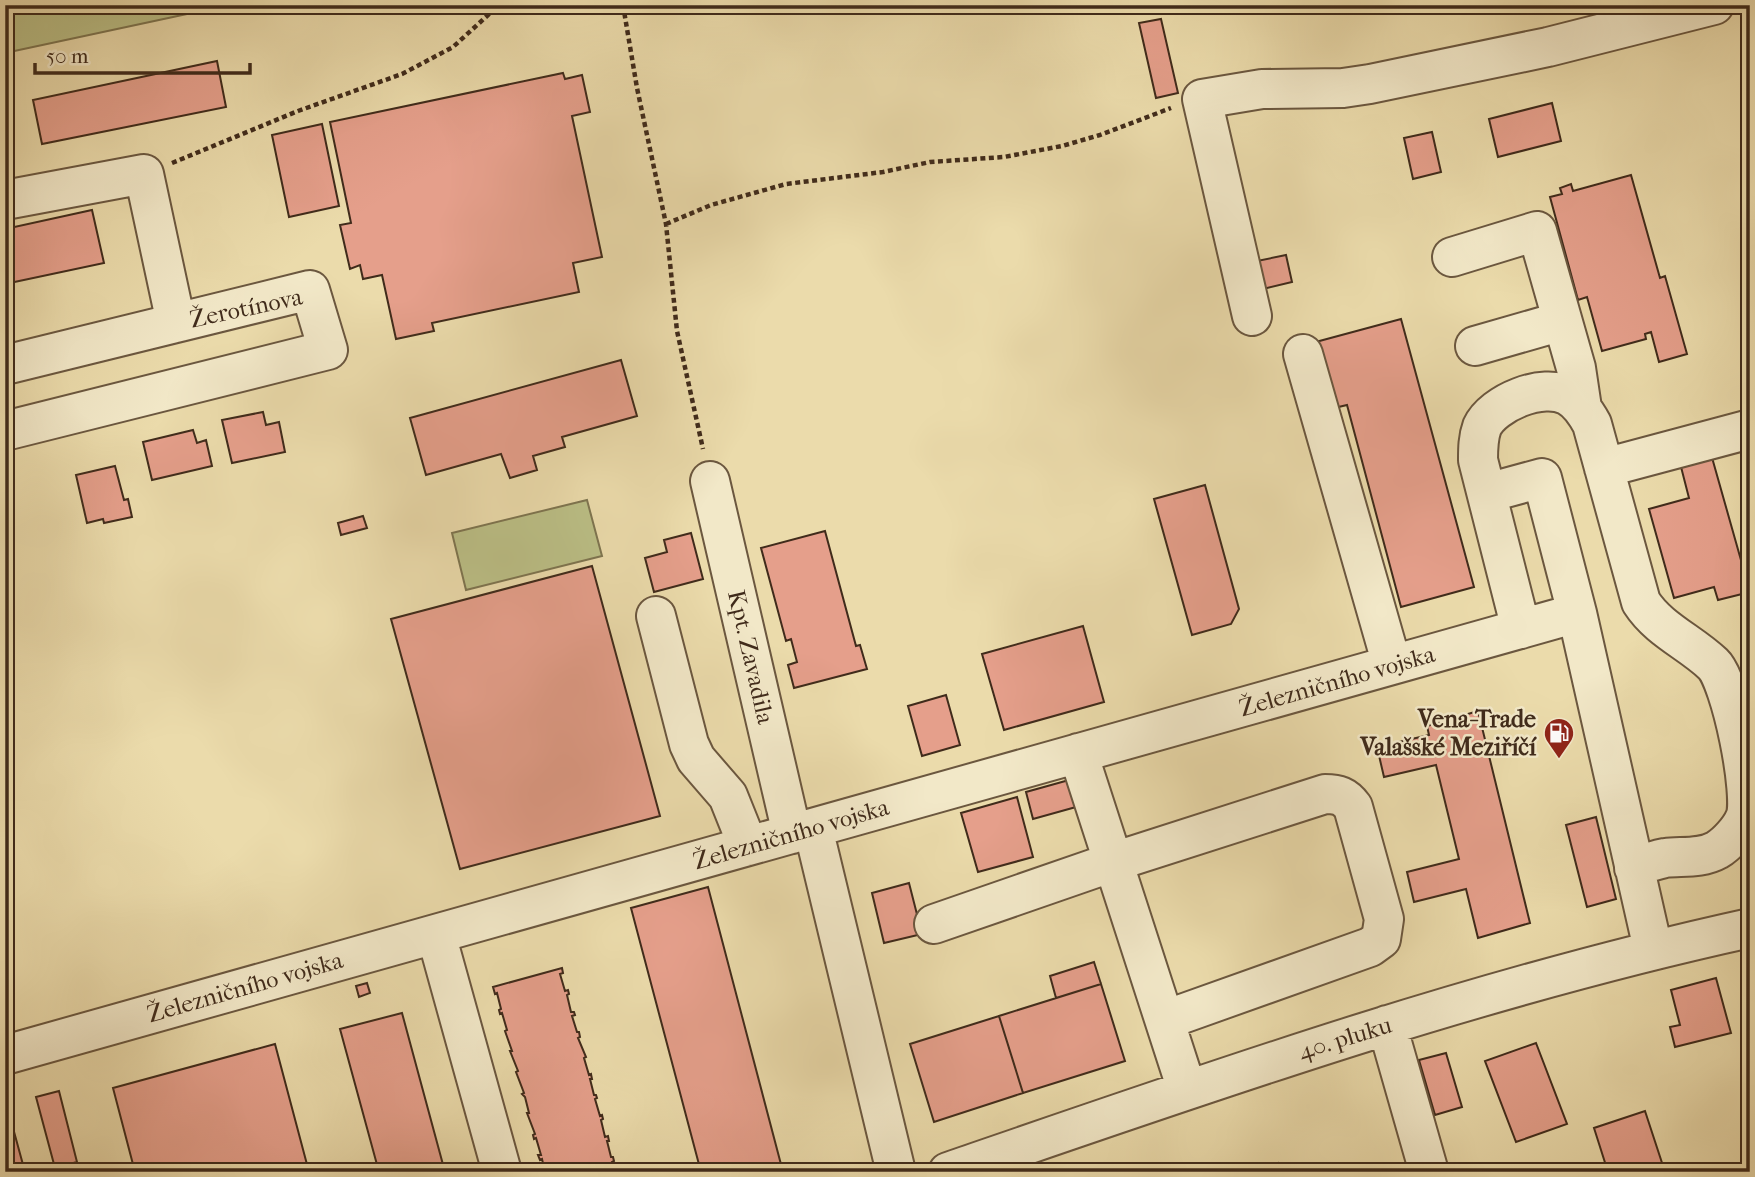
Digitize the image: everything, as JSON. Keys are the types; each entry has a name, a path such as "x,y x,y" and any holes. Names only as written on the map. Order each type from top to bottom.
{"street":[{"path":"1252,316 1202,99 1262,89 1343,88 1370,84 1548,47 1714,5"},
{"path":"5,200 144,174 176,323"},
{"path":"1452,257 1537,231 1576,368 1582,408"},
{"name":"Žerotínova","path":"5,366 310,290 328,350 5,431"},
{"path":"1475,346 1562,321"},
{"path":"1303,354 1392,665"},
{"path":"1521,629 1478,460 1478,440 1483,426 1493,412 1522,396 1547,392 1567,395 1582,408 1592,424 1641,602 1659,624 1714,665 1723,679 1748,787 1745,818 1718,850 1692,857 1657,860 1634,868"},
{"path":"1604,468 1750,429"},
{"path":"1487,493 1542,478 1577,613 1653,949"},
{"name":"Kpt. Zavadila","path":"710,481 802,831 896,1172"},
{"name":"Železničního vojska","path":"5,1055 1577,613"},
{"path":"656,616 689,744 696,759 728,796 748,846"},
{"path":"1078,753 1187,1090"},
{"path":"933,924 1325,793 1346,798 1353,807 1384,919 1381,939 1370,947 1165,1020"},
{"name":"40. pluku","path":"948,1172 1387,1025 1653,949 1750,928"},
{"path":"436,934 502,1172"},
{"path":"1387,1025 1429,1172"}],"path":[{"path":"144,174 298,111 402,74 453,47 499,5"},
{"path":"623,5 637,88 666,224 677,331 710,481"},
{"path":"666,224 711,205 786,184 883,172 930,162 1004,157 1062,146 1202,99"}],"green space":[{"path":"5,5 229,5 5,53"},
{"path":"587,500 602,556 466,590 452,533"}],"building":[{"path":"1213,5 1242,5 1214,12"},
{"path":"1161,19 1178,93 1156,98 1139,23"},
{"path":"217,61 226,107 42,144 33,100"},
{"path":"563,73 565,79 582,75 590,112 572,116 602,257 573,263 579,292 432,323 434,331 396,339 382,275 363,279 360,265 350,269 340,225 351,223 330,122"},
{"path":"1552,103 1561,141 1498,157 1489,119"},
{"path":"322,124 339,206 289,217 272,135"},
{"path":"1432,132 1441,172 1413,179 1404,138"},
{"path":"1631,175 1660,278 1665,276 1687,354 1659,362 1651,332 1645,334 1646,339 1602,351 1587,297 1578,300 1550,197 1562,194 1560,188 1571,184 1573,191"},
{"path":"92,210 104,263 5,284 5,229"},
{"path":"1286,255 1292,282 1263,289 1257,261"},
{"path":"1401,319 1474,587 1401,607 1347,405 1330,409 1312,343"},
{"path":"621,360 637,416 562,437 565,447 533,456 537,470 510,478 501,454 426,475 410,418"},
{"path":"263,412 266,425 279,422 285,452 232,463 222,420"},
{"path":"193,430 197,443 206,440 212,466 152,480 143,442"},
{"path":"1711,454 1750,592 1718,600 1714,587 1674,598 1649,509 1689,498 1680,463"},
{"path":"115,466 124,500 128,499 132,517 104,523 103,519 87,523 76,475"},
{"path":"1205,485 1239,609 1231,624 1192,635 1154,499"},
{"path":"363,516 367,528 341,535 338,523"},
{"path":"825,531 856,646 860,645 867,669 794,688 788,665 797,662 791,639 786,641 761,548"},
{"path":"691,533 703,579 654,592 645,558 667,552 664,540"},
{"path":"592,566 660,816 460,869 391,619"},
{"path":"1083,626 1104,702 1004,730 982,654"},
{"path":"946,695 960,745 922,756 908,706"},
{"path":"1478,711 1530,923 1478,938 1466,889 1414,902 1407,872 1459,859 1436,765 1384,777 1377,747 1429,735 1427,726"},
{"path":"1069,780 1076,807 1033,819 1026,792"},
{"path":"1017,797 1033,857 978,872 961,813"},
{"path":"1596,817 1616,899 1587,907 1566,825"},
{"path":"909,883 922,934 884,943 872,893"},
{"path":"708,887 783,1172 701,1172 631,908"},
{"path":"1094,962 1101,984 1056,998 1050,976"},
{"path":"562,968 563,973 560,974 565,991 568,990 571,1012 575,1015 572,1016 579,1032 578,1038 586,1057 584,1058 589,1075 591,1074 590,1079 600,1116 602,1115 605,1137 608,1136 615,1172 545,1172 542,1159 540,1160 538,1155 541,1155 536,1138 534,1139 535,1134 522,1094 524,1093 516,1072 518,1071 510,1051 505,1031 507,1030 502,1013 500,1014 497,993 495,994 493,987"},
{"path":"1716,978 1731,1033 1675,1047 1670,1027 1680,1025 1671,990"},
{"path":"367,983 370,993 359,997 356,986"},
{"path":"1101,984 1125,1061 1023,1093 999,1016"},
{"path":"402,1013 445,1172 379,1172 340,1029"},
{"path":"999,1016 1023,1093 934,1122 910,1044"},
{"path":"1536,1043 1567,1124 1516,1142 1485,1061"},
{"path":"275,1044 309,1172 135,1172 113,1088"},
{"path":"1446,1053 1462,1107 1435,1115 1419,1060"},
{"path":"59,1091 77,1162 55,1168 36,1097"},
{"path":"1645,1111 1665,1172 1608,1172 1594,1128"},
{"path":"13,1128 25,1172 5,1172 5,1130"},
{"path":"1278,1163 1280,1172 1249,1172 1249,1170"}],"place":[{"name":"Vena-Trade Valašské Meziříčí","path":"1559,760"}]}
